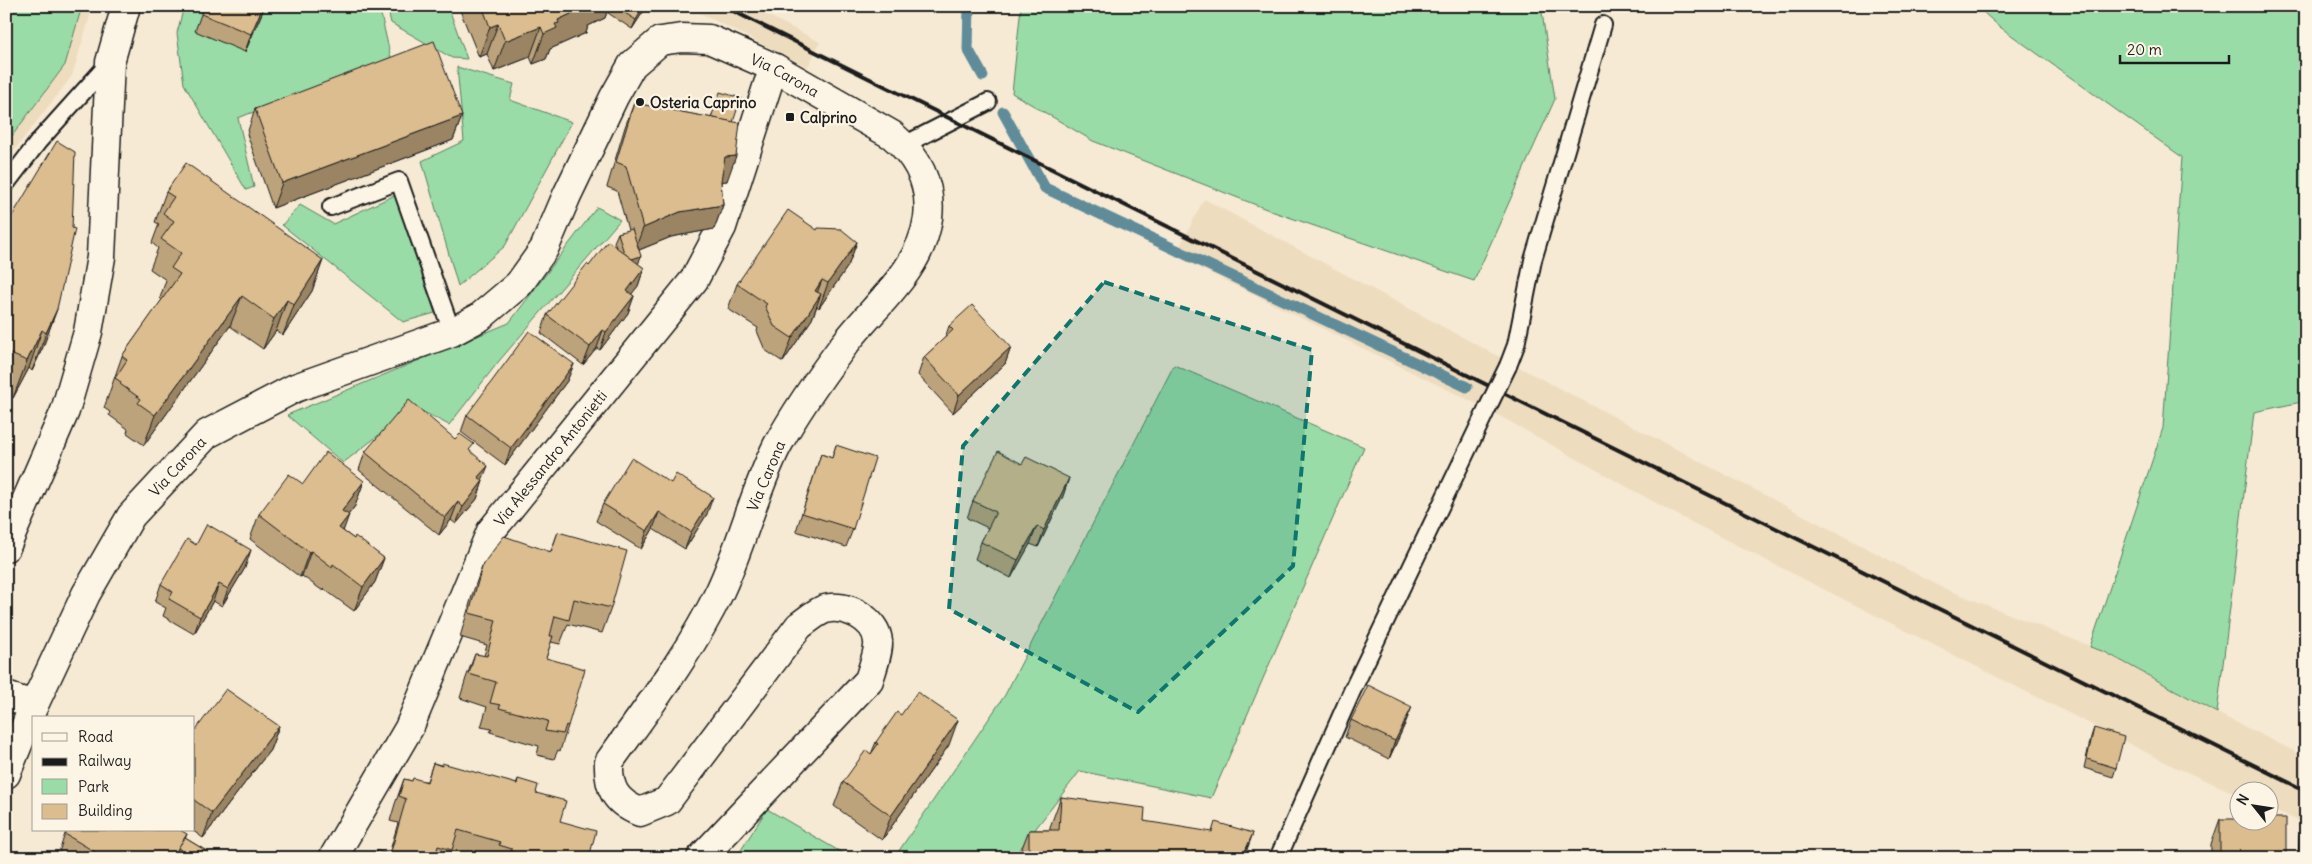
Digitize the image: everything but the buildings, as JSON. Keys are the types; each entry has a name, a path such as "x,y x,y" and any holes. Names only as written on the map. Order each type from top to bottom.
{"street":[{"path":"6,547 65,411 88,332 101,257 110,62 126,6"},
{"name":"Via Carona","path":"6,774 34,705 86,594 132,516 207,434 295,388 452,332 480,317 519,284 544,249 588,150 632,65 660,42 682,38 709,39 775,68 877,126 904,145 918,164 925,181 928,198 928,218 914,259 900,280 845,344 802,404 776,448 720,590 683,660 609,762 608,779 613,791 629,808 640,812 668,801 799,626 824,609 838,608 852,611 864,618 873,630 878,642 869,680 701,858"},
{"name":"Via Alessandro Antonietti","path":"333,858 409,728 491,531 694,280 722,227 768,84 775,68"},
{"path":"6,696 34,705"}],"lane":[{"path":"1278,858 1352,691 1516,346 1533,260 1602,25"},
{"path":"6,184 39,141 110,62"},
{"path":"904,145 988,102"},
{"path":"331,207 399,182 452,332"}],"highlighted area":[{"path":"1104,282 1312,350 1293,566 1138,712 949,609 963,446"}],"shaded area":[{"path":"6,6 93,6 72,76 6,161"},
{"path":"686,6 749,6 820,42 808,67"},
{"path":"1204,199 1509,362 1943,588 2105,652 2217,713 2306,757 2306,824 2280,812 2280,782 2230,782 2230,791 2175,767 1683,518 1487,409 1175,256"}],"green space":[{"path":"6,6 82,6 65,65 6,144"},
{"path":"184,6 379,6 391,58 238,118 254,187 246,190 184,84 177,33"},
{"path":"387,6 448,6 467,59 452,58 391,23"},
{"path":"1021,6 1541,6 1555,99 1474,281 1274,212 1093,141 1012,93"},
{"path":"1976,6 2306,6 2306,401 2254,412 2217,713 2105,652 2090,647 2163,428 2182,157 2000,27"},
{"path":"457,67 514,84 510,100 572,122 505,246 458,286 422,161 464,141"},
{"path":"395,195 435,313 403,322 282,225 300,205 333,224"},
{"path":"597,207 620,220 499,361 449,425 408,404 402,417 343,463 287,415 509,323"},
{"path":"1174,365 1364,447 1211,798 1080,771 1013,858 894,858 1005,695"},
{"path":"767,809 851,858 736,858"}],"waterway":[{"path":"969,6 968,49 983,76"},
{"path":"1003,112 1045,188 1467,387"}],"railway":[{"path":"723,6 2306,791"}],"place":[{"name":"Osteria Caprino","path":"640,102"},
{"name":"Calprino","path":"790,117"}]}
